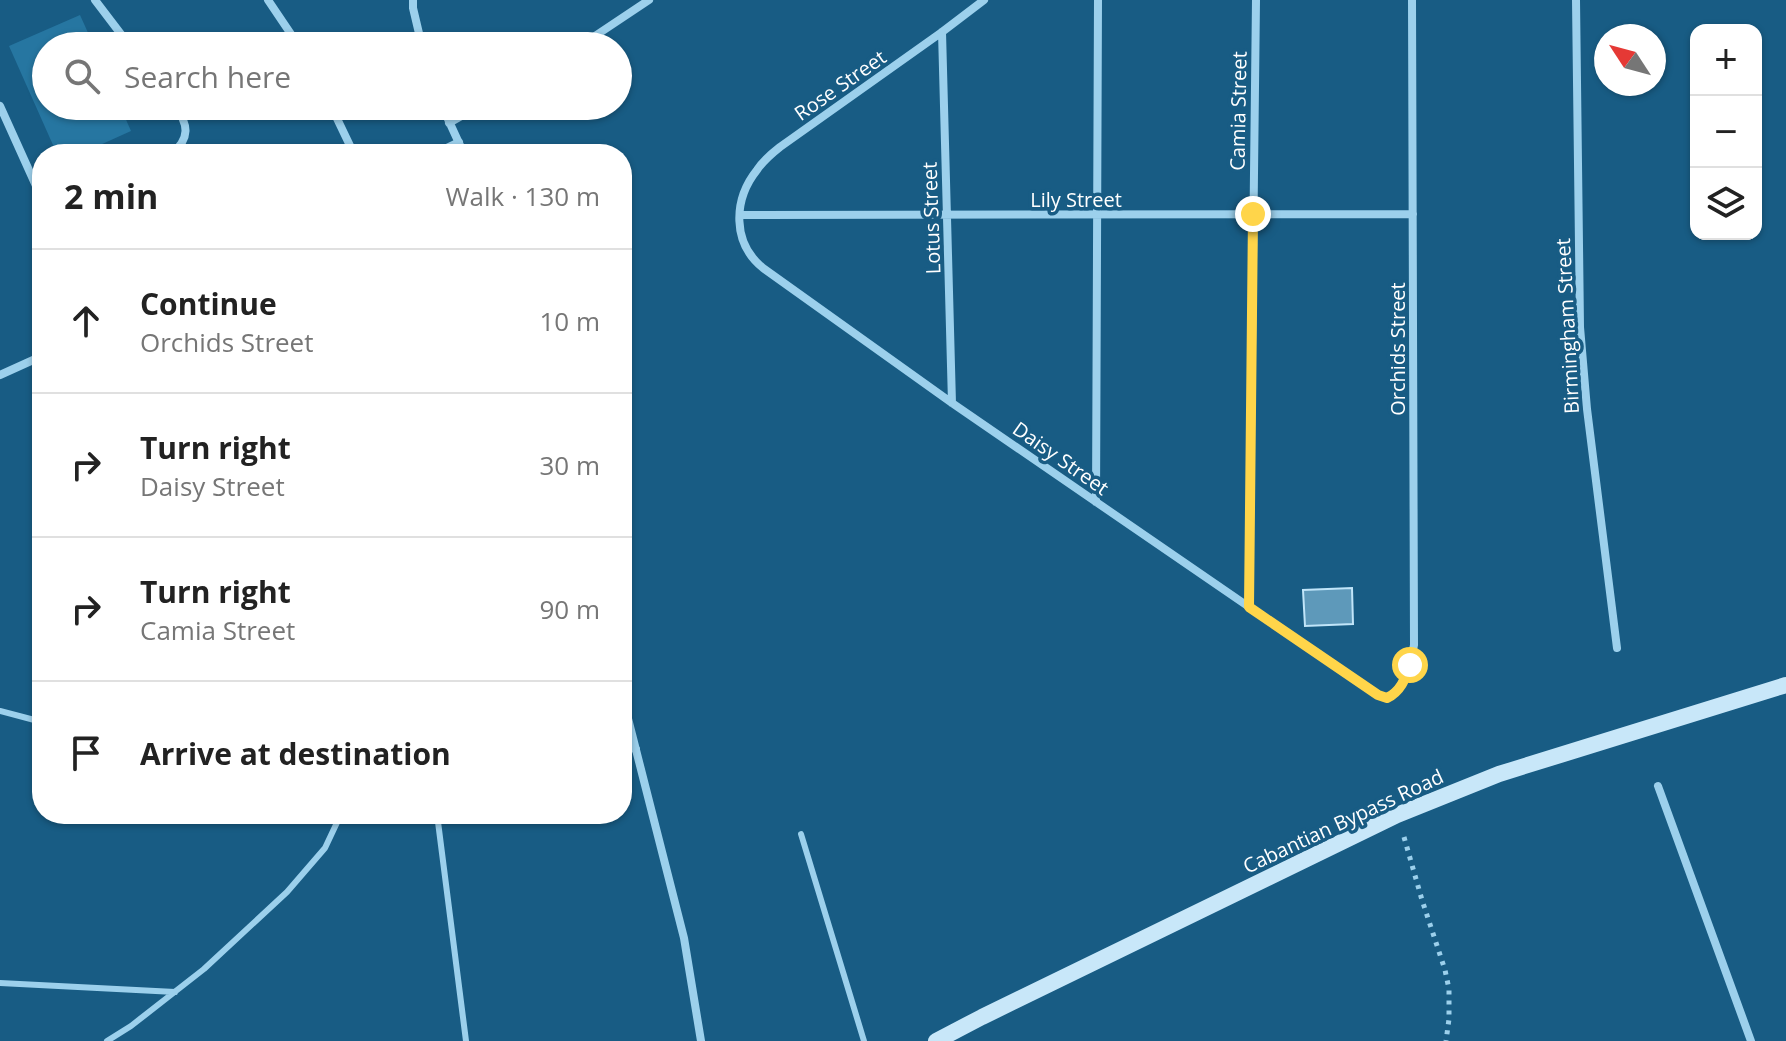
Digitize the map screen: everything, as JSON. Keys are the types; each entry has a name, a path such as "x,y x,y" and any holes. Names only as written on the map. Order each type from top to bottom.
{"main road":[{"name":"Cabantian Bypass Road","path":"936,1041 1397,815 1499,774 1786,685"}],"street":[{"path":"95,0 119,32"},
{"path":"268,0 290,32"},
{"path":"413,0 419,32"},
{"path":"601,32 649,0"},
{"name":"Rose Street","path":"740,215 749,183 764,161 984,0"},
{"path":"1096,502 1098,0"},
{"name":"Camia Street","path":"1249,607 1256,0"},
{"name":"Orchids Street","path":"1395,694 1404,682 1414,645 1412,0"},
{"name":"Birmingham Street","path":"1576,0 1580,327 1587,409 1617,648"},
{"name":"Lotus Street","path":"942,32 952,403"},
{"path":"0,106 32,177"},
{"path":"180,144 187,129 184,120"},
{"path":"338,120 349,144"},
{"path":"448,120 459,142 455,144"},
{"path":"449,123 454,120"},
{"name":"Lily Street","path":"740,215 1413,214"},
{"name":"Daisy Street","path":"740,215 742,241 756,262 952,403 1378,695 1387,698 1395,694"},
{"path":"0,375 32,361"},
{"path":"632,731 684,938 701,1041"},
{"path":"1658,786 1751,1041"}],"lane":[{"path":"0,711 32,719"},
{"path":"632,749 637,749"},
{"path":"107,1041 204,969 287,892 325,848 336,824"},
{"path":"438,824 466,1041"},
{"path":"801,834 864,1041"},
{"path":"0,983 175,992"}],"path":[{"path":"1397,815 1445,970 1449,989 1446,1041"}],"shaded area":[{"path":"80,15 88,32 41,32"},
{"path":"32,36 32,98 9,46"},
{"path":"42,120 126,120 131,131 102,144 53,144"}],"building":[{"path":"1352,588 1353,624 1305,626 1303,590"}],"route":[{"path":"1253,214 1249,607 1378,695 1387,698 1395,694 1404,682 1410,665"}]}
